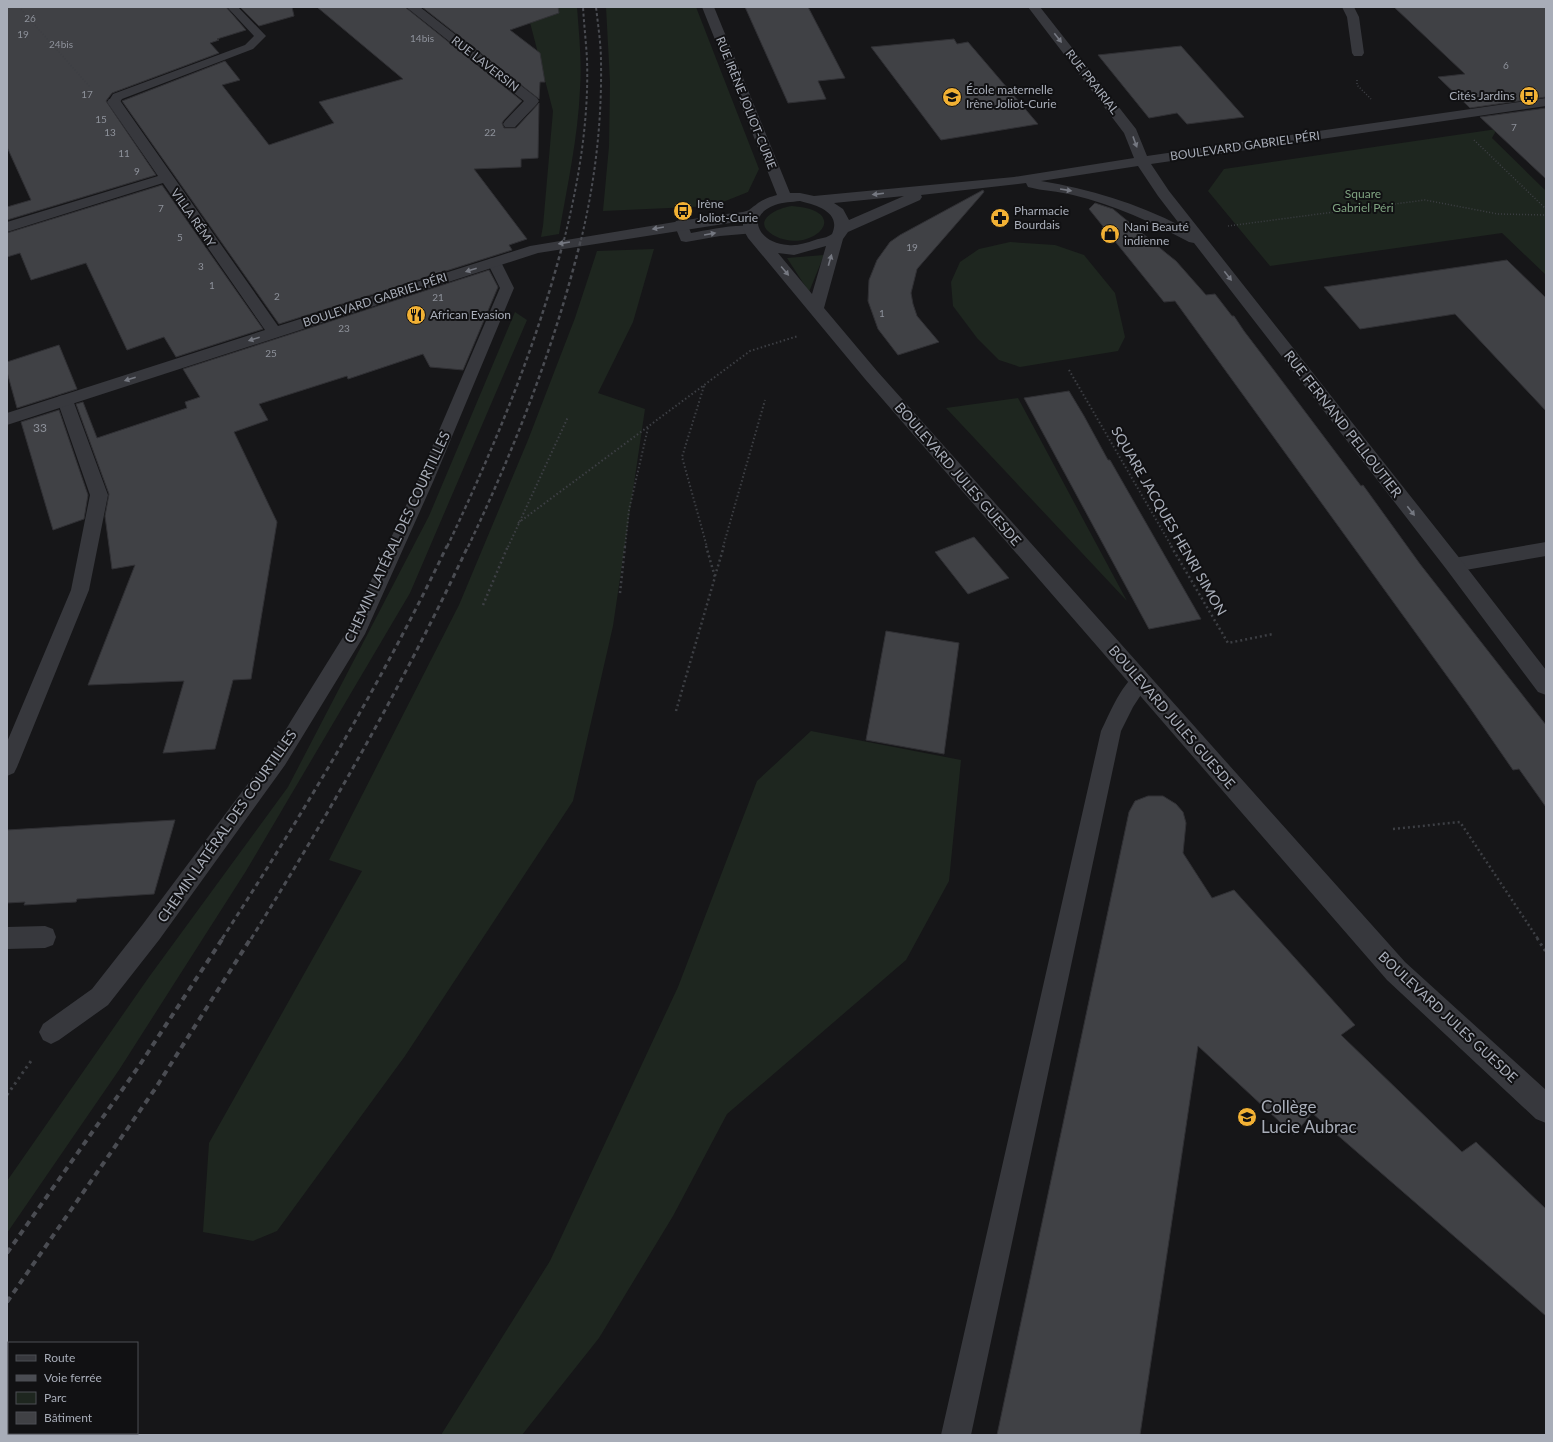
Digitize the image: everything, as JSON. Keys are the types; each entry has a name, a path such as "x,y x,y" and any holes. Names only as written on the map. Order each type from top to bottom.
{"street":[{"name":"RUE LAVERSIN","path":"412,7 532,101 510,124"},
{"name":"RUE IRÈNE JOLIOT-CURIE","path":"708,7 785,198"},
{"name":"RUE PRAIRIAL","path":"1034,7 1131,132 1142,161"},
{"path":"1348,7 1352,17 1358,53"},
{"name":"VILLA RÉMY","path":"114,102 274,332"},
{"name":"BOULEVARD GABRIEL PÉRI","path":"814,200 1014,181 1546,102"},
{"name":"RUE FERNAND PELLOUTIER","path":"1142,161 1163,193 1454,565 1546,686"},
{"path":"7,227 166,178"},
{"path":"1014,181 1077,191 1116,203 1172,226 1204,245"},
{"name":"BOULEVARD GABRIEL PÉRI","path":"755,236 774,247 787,250 800,250 839,234 905,200 944,188"},
{"name":"BOULEVARD GABRIEL PÉRI","path":"7,419 542,247 681,224 752,215 765,204 785,198 800,197 828,204 837,212 842,220 839,234"},
{"path":"752,215 749,222 755,236"},
{"path":"816,308 839,234"},
{"name":"BOULEVARD JULES GUESDE","path":"755,236 871,375 1396,971 1546,1109"}],"lane":[{"path":"114,102 117,97 249,47 260,36 232,7"},
{"path":"681,224 686,238 720,232 755,236"},
{"name":"CHEMIN LATÉRAL DES COURTILLES","path":"51,1032 100,997 151,932 278,759 358,629 425,482 507,288 494,262"},
{"path":"7,767 80,590 99,495 65,400"},
{"path":"1454,565 1546,549"},
{"path":"956,1435 1111,731 1126,701 1140,681"},
{"path":"7,938 45,937"}],"path":[{"path":"19,7 101,99 114,102"},
{"path":"1358,53 1357,86 1398,123"},
{"path":"1473,139 1546,209"},
{"path":"1227,226 1425,200 1449,206 1498,214 1546,215"},
{"path":"518,523 750,351 797,337"},
{"name":"SQUARE JACQUES HENRI SIMON","path":"1069,370 1228,642 1273,634"},
{"path":"704,386 682,457 715,577"},
{"path":"676,711 765,400"},
{"path":"483,605 518,523 568,417"},
{"path":"620,593 629,510 648,428"},
{"path":"1393,829 1460,822 1546,952"},
{"path":"7,1095 51,1032"}],"green space":[{"path":"526,7 577,7 581,79 572,162 559,234 541,237 553,111"},
{"path":"606,7 696,7 759,169 748,192 713,206 603,211 609,146 610,82"},
{"name":"Square Gabriel Péri","path":"1497,129 1492,138 1546,191 1546,275 1502,233 1270,266 1208,191 1224,169"},
{"path":"792,206 811,210 821,215 824,223 821,230 813,236 802,240 789,240 775,236 768,231 764,226 768,216 786,207"},
{"path":"1010,242 1055,245 1084,255 1115,293 1125,337 1118,351 1020,367 999,360 977,338 953,306 951,282 960,262 979,249"},
{"path":"654,249 633,322 598,393 645,409 613,626 573,801 405,1056 277,1231 253,1241 203,1232 209,1143 362,871 329,860 459,605 528,440 575,318 597,251"},
{"path":"824,255 809,292 787,258"},
{"path":"515,312 527,320 410,593 246,871 119,1070 7,1233 7,1181 149,977 288,787 429,516"},
{"path":"1018,398 1127,601 946,408"},
{"path":"811,731 961,760 949,881 906,960 727,1114 673,1216 599,1338 522,1435 441,1435 550,1261 678,987 757,781"}],"building":[{"path":"7,7 226,7 246,30 217,39 219,40 210,43 219,53 112,93 106,101 156,175 7,220 7,207 31,200 7,147"},
{"path":"240,7 292,7 294,16 259,26"},
{"path":"317,7 405,7 522,101 502,123 504,128 516,128 539,103 538,158 521,159 521,167 474,169 527,239 509,245 512,250 279,324 122,101 225,61 240,80 222,85 269,145 334,123 319,102 403,79"},
{"path":"422,7 558,7 559,13 510,30 540,53 545,82 540,82 539,99"},
{"path":"745,7 808,7 845,78 818,81 826,99 788,103"},
{"path":"1394,7 1546,7 1546,97 1470,108 1438,77 1465,74"},
{"path":"954,39 957,44 968,42 1038,124 941,140 871,47"},
{"path":"1181,46 1244,117 1187,124 1177,113 1149,118 1098,55"},
{"path":"1546,108 1546,179 1480,117"},
{"path":"162,185 263,329 176,357 164,337 127,350 86,263 31,280 20,253 7,257 7,233"},
{"path":"983,190 984,192 917,269 911,293 913,304 917,316 939,342 898,355 878,329 868,301 869,280 877,260 890,242 900,235"},
{"path":"1095,203 1113,209 1176,261 1206,295 1215,294 1232,316 1234,316 1361,486 1363,485 1420,564 1546,725 1546,807 1519,769 1513,770 1468,705 1175,301 1164,302 1089,209"},
{"path":"1507,260 1546,298 1546,411 1455,314 1360,329 1324,287"},
{"path":"489,270 498,287 463,370 430,367 423,354 348,379 347,376 259,404 268,420 234,432 277,522 251,679 233,680 215,749 163,753 184,681 88,685 135,565 112,569 105,516 109,494 76,404 83,402 97,438 187,408 185,402 200,397 183,369"},
{"path":"59,345 77,389 17,408 7,372 7,362"},
{"path":"1069,391 1201,619 1149,629 1024,398"},
{"path":"59,410 88,495 84,519 53,530 21,422"},
{"path":"974,537 1009,578 968,594 935,552"},
{"path":"886,631 959,643 944,754 866,740"},
{"path":"1148,796 1163,796 1176,804 1183,812 1186,823 1183,853 1212,898 1234,890 1355,1025 1341,1035 1462,1152 1476,1142 1546,1209 1546,1316 1312,1113 1294,1135 1198,1046 1140,1435 997,1435 1129,812 1135,801"},
{"path":"175,820 154,894 77,899 76,902 24,905 25,902 7,903 7,830"}],"railway":[{"path":"564,240 574,195 585,127 587,59 583,7"},
{"path":"581,240 594,174 599,129 601,55 596,7"},
{"path":"447,547 498,434 528,357 564,239"},
{"path":"468,547 502,472 532,396 559,318 581,239"},
{"path":"222,939 283,843 341,746 396,647 447,546"},
{"path":"251,939 366,746 419,646 468,546"},
{"path":"7,1253 139,1066 223,938"},
{"path":"7,1302 155,1089 251,938"}],"place":[{"name":"Cités Jardins","path":"1529,96"},
{"name":"École maternelle Irène Joliot-Curie","path":"952,97"},
{"name":"Irène Joliot-Curie","path":"683,211"},
{"name":"Pharmacie Bourdais","path":"1000,218"},
{"name":"Nani Beauté indienne","path":"1110,234"},
{"name":"African Evasion","path":"416,315"},
{"name":"Collège Lucie Aubrac","path":"1247,1117"}]}
